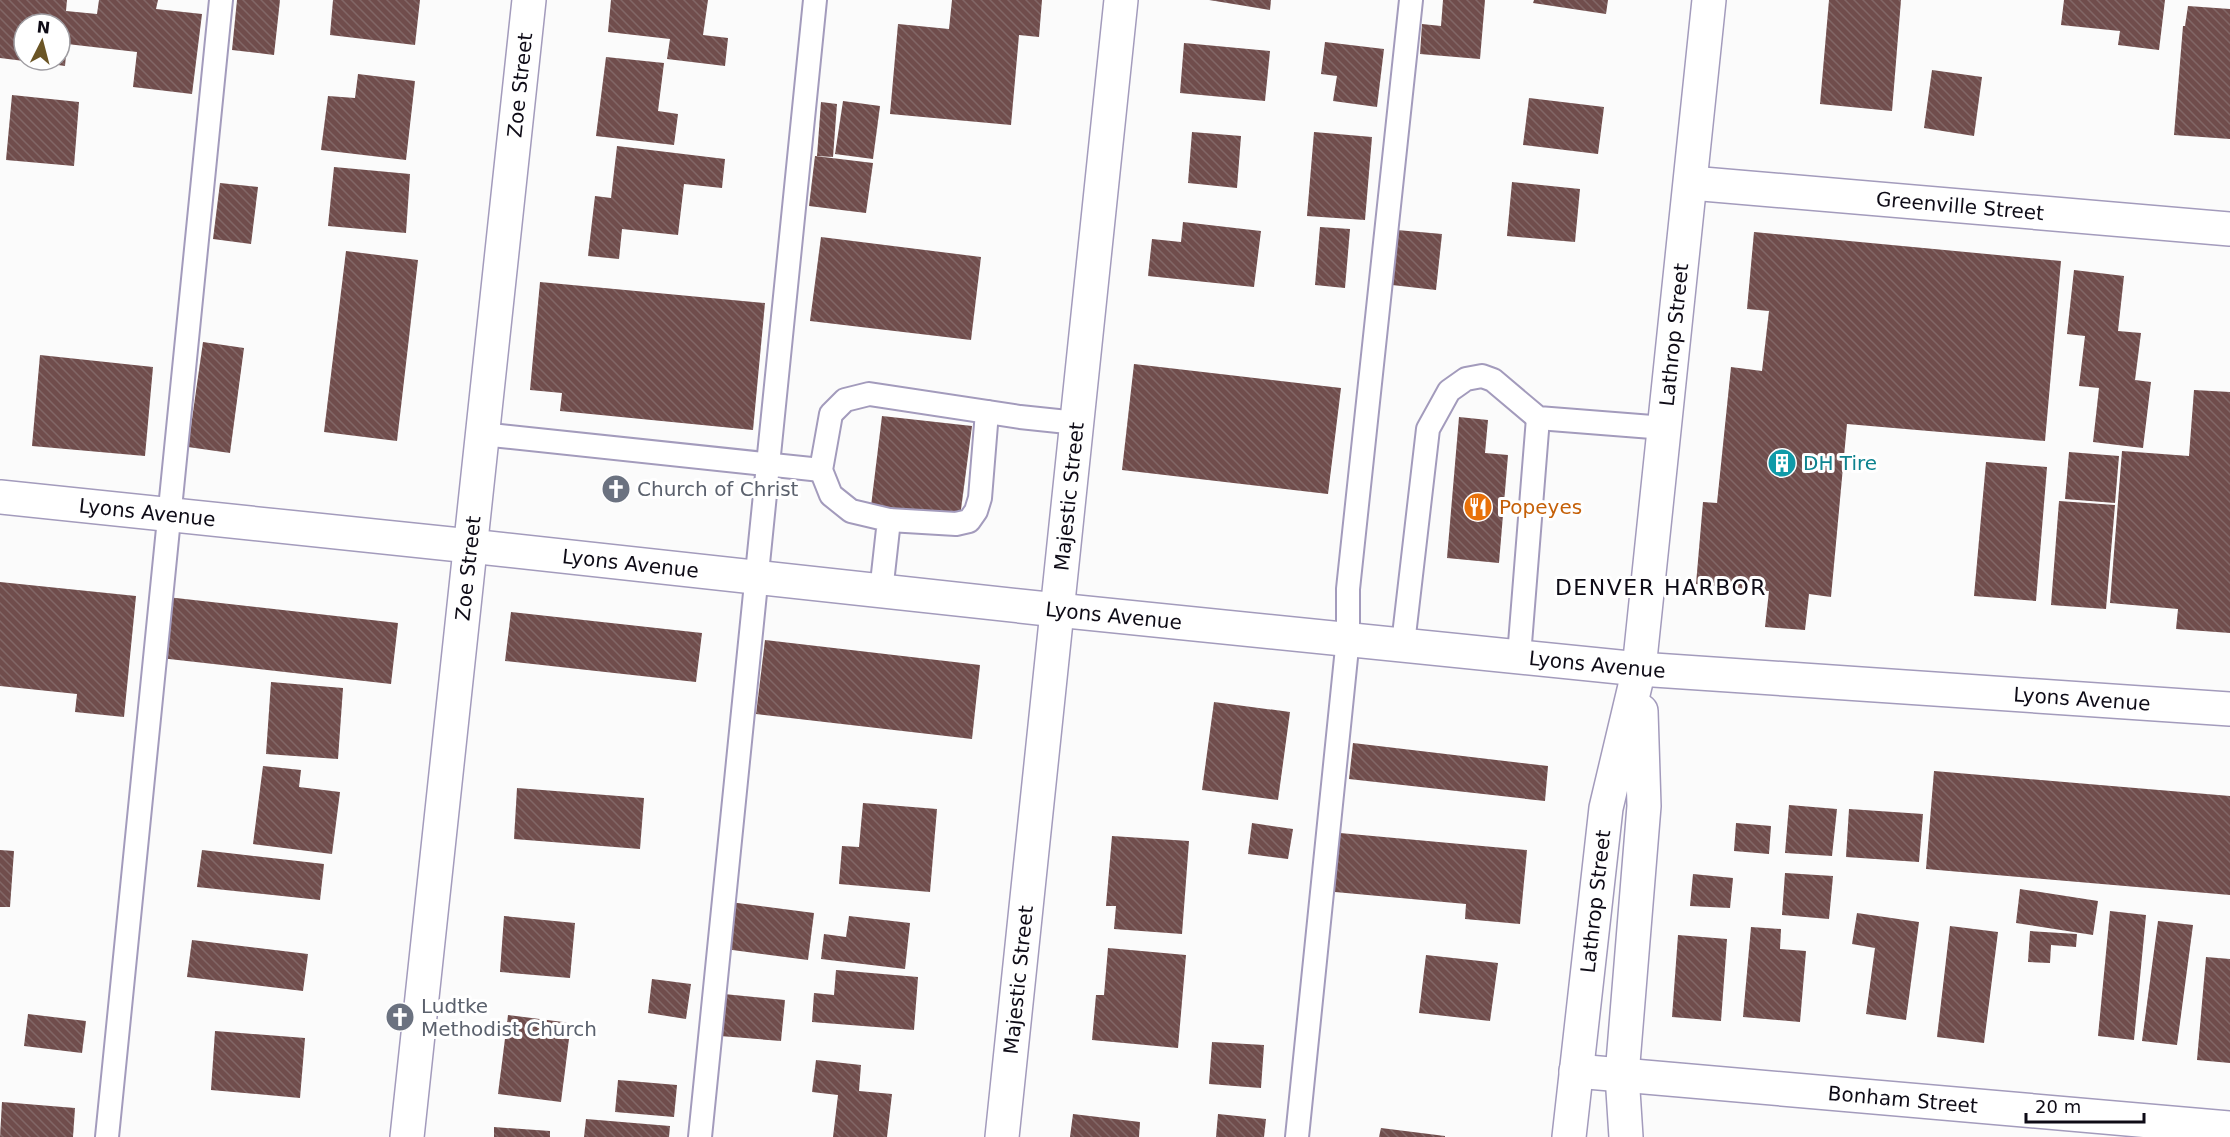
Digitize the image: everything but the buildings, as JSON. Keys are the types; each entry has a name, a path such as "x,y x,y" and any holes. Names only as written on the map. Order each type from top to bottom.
{"street":[{"name":"Zoe Street","path":"407,1137 529,0"},
{"name":"Majestic Street","path":"1002,1137 1121,0"},
{"name":"Lathrop Street","path":"1569,1137 1606,808 1639,669 1692,183 1709,0"},
{"name":"Greenville Street","path":"1692,183 2230,229"},
{"name":"Lyons Avenue","path":"0,497 470,546 757,579 1639,669 2230,709"},
{"name":"Lathrop Street","path":"1626,1137 1623,1075 1644,806 1639,669"},
{"name":"Bonham Street","path":"1576,1071 2230,1128"}],"lane":[{"path":"107,1137 221,0"},
{"path":"700,1137 815,0"},
{"path":"1298,1137 1348,638 1348,590 1412,0"},
{"path":"1403,644 1428,429 1449,391 1466,379 1482,376 1493,380 1538,418 1665,428"},
{"path":"987,412 980,498 976,511 969,521 956,524 889,520 851,511 831,495 821,470 831,414 845,400 869,394 1077,423"},
{"path":"1520,656 1538,418"},
{"path":"483,434 821,470"},
{"path":"881,592 889,520"}],"place":[{"name":"DH Tire","path":"1782,463"},
{"name":"Church of Christ","path":"616,489"},
{"name":"Popeyes","path":"1478,507"},
{"name":"Ludtke Methodist Church","path":"400,1017"}],"district":[{"name":"DENVER HARBOR","path":"1661,587"}]}
